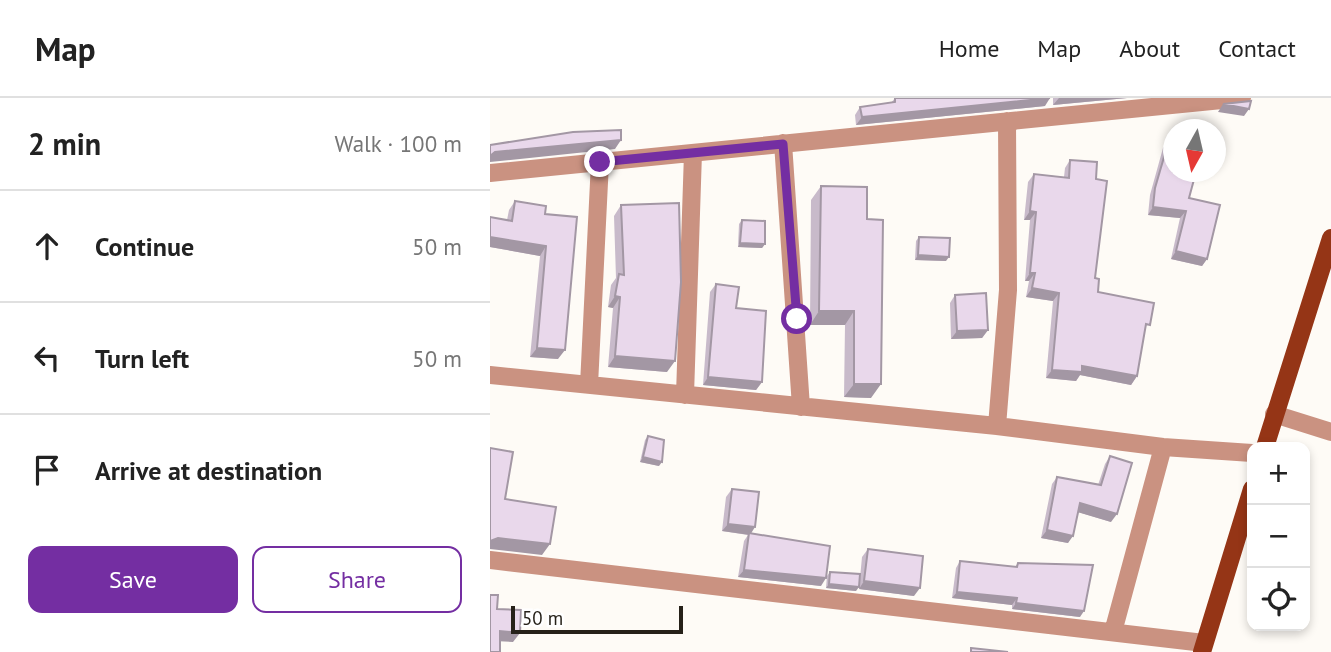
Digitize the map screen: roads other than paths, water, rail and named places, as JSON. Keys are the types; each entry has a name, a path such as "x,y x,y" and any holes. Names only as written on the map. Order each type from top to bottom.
{"main road":[{"path":"1266,442 1331,238"},
{"path":"1203,647 1247,505"}],"street":[{"path":"490,173 1242,98"},
{"path":"997,426 1008,290 1007,121"},
{"path":"783,144 801,407"},
{"path":"685,395 693,153"},
{"path":"589,385 600,162"},
{"path":"490,374 997,426 1163,447 1247,453"},
{"path":"1274,414 1331,432"},
{"path":"1113,632 1163,447"},
{"path":"490,560 1113,632 1203,647"}]}
